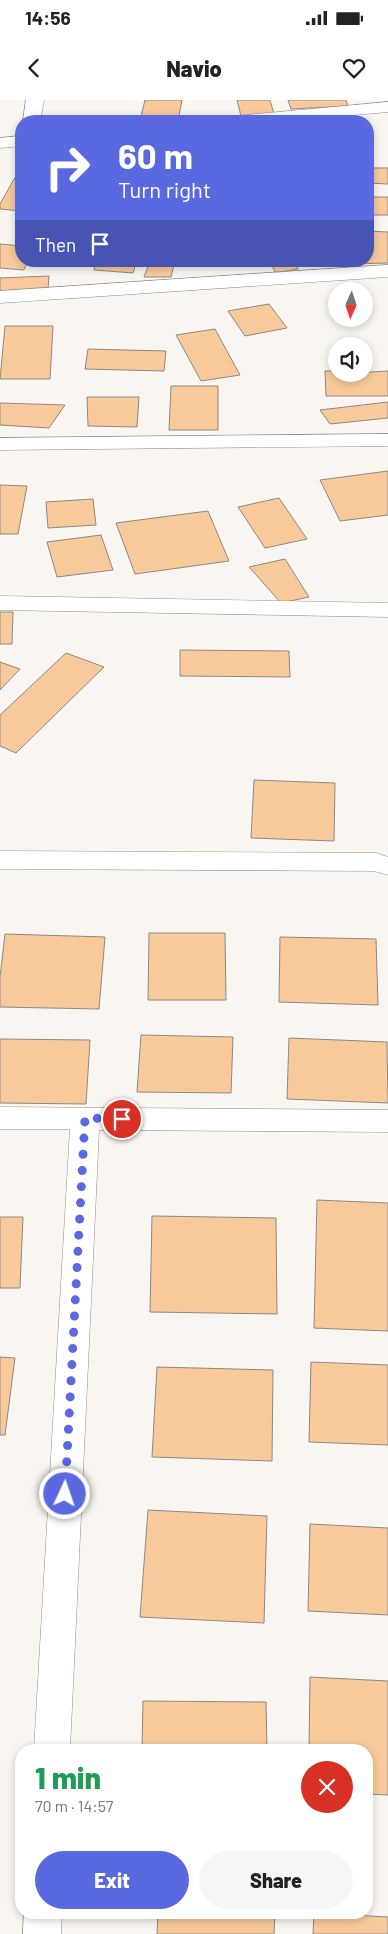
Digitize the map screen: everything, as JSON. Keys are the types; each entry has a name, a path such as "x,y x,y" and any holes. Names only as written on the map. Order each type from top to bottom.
{"street":[{"path":"33,115 35,100"},
{"path":"306,115 388,108"},
{"path":"0,143 15,142"},
{"path":"0,297 388,271"},
{"path":"0,444 388,440"},
{"path":"0,603 388,610"},
{"path":"0,860 376,862 388,866"},
{"path":"0,1118 388,1121"},
{"path":"52,1744 85,1118"},
{"path":"42,1934 43,1919"}],"building":[{"path":"145,100 182,100 179,115 141,115"},
{"path":"237,100 270,100 274,114 258,115 241,115"},
{"path":"288,100 346,100 348,106 291,109"},
{"path":"374,168 388,168 388,184 374,183"},
{"path":"15,178 15,210 0,209 0,204"},
{"path":"374,197 388,197 388,215 374,215"},
{"path":"374,231 388,232 388,263 374,263"},
{"path":"0,244 15,245 15,267 25,267 24,270 0,268"},
{"path":"95,267 135,267 133,273 94,270"},
{"path":"148,267 174,267 171,277 144,277"},
{"path":"272,267 297,267 298,269 276,273"},
{"path":"49,276 48,289 0,292 0,278"},
{"path":"269,304 287,328 245,336 228,311"},
{"path":"5,326 53,326 50,379 0,379"},
{"path":"215,329 240,375 201,381 176,335"},
{"path":"88,349 166,351 164,371 85,369"},
{"path":"325,371 328,371 328,382 373,382 373,372 388,371 388,396 326,396"},
{"path":"171,386 218,386 218,430 169,430"},
{"path":"87,397 139,397 137,427 88,426"},
{"path":"388,402 388,418 330,424 320,410"},
{"path":"0,403 65,405 49,428 0,425"},
{"path":"388,471 388,515 340,521 320,480"},
{"path":"0,485 27,486 18,534 0,534"},
{"path":"279,498 307,539 265,548 238,507"},
{"path":"93,499 96,525 48,528 46,502"},
{"path":"208,511 229,561 135,574 116,523"},
{"path":"101,535 113,570 57,577 47,542"},
{"path":"285,559 309,597 281,603 249,567"},
{"path":"0,612 13,612 12,644 0,644"},
{"path":"180,650 289,651 290,677 180,676"},
{"path":"66,653 104,667 16,753 0,746 0,715"},
{"path":"0,662 20,669 0,690"},
{"path":"254,780 335,783 334,841 251,838"},
{"path":"149,933 225,933 226,1000 148,1000"},
{"path":"5,934 105,937 99,1009 0,1007 0,977"},
{"path":"280,937 376,939 378,1005 279,1002"},
{"path":"141,1035 233,1037 231,1093 137,1092"},
{"path":"289,1038 387,1042 388,1103 287,1099"},
{"path":"0,1039 90,1040 86,1104 0,1103"},
{"path":"317,1200 388,1203 388,1331 314,1328"},
{"path":"152,1216 276,1218 277,1314 150,1312"},
{"path":"0,1217 23,1217 20,1288 0,1288"},
{"path":"0,1357 15,1358 5,1435 0,1435"},
{"path":"311,1362 388,1365 388,1445 309,1442"},
{"path":"157,1367 273,1370 272,1461 152,1457"},
{"path":"148,1510 267,1516 264,1623 140,1617"},
{"path":"310,1524 388,1528 388,1615 308,1611"},
{"path":"310,1677 388,1681 388,1795 373,1794 373,1744 309,1744"},
{"path":"143,1701 266,1702 267,1744 142,1744"},
{"path":"373,1916 388,1917 388,1934 313,1934 314,1919 373,1919"},
{"path":"158,1919 275,1919 274,1934 157,1934"}],"route":[{"path":"65,1494 85,1118 122,1119"}]}
